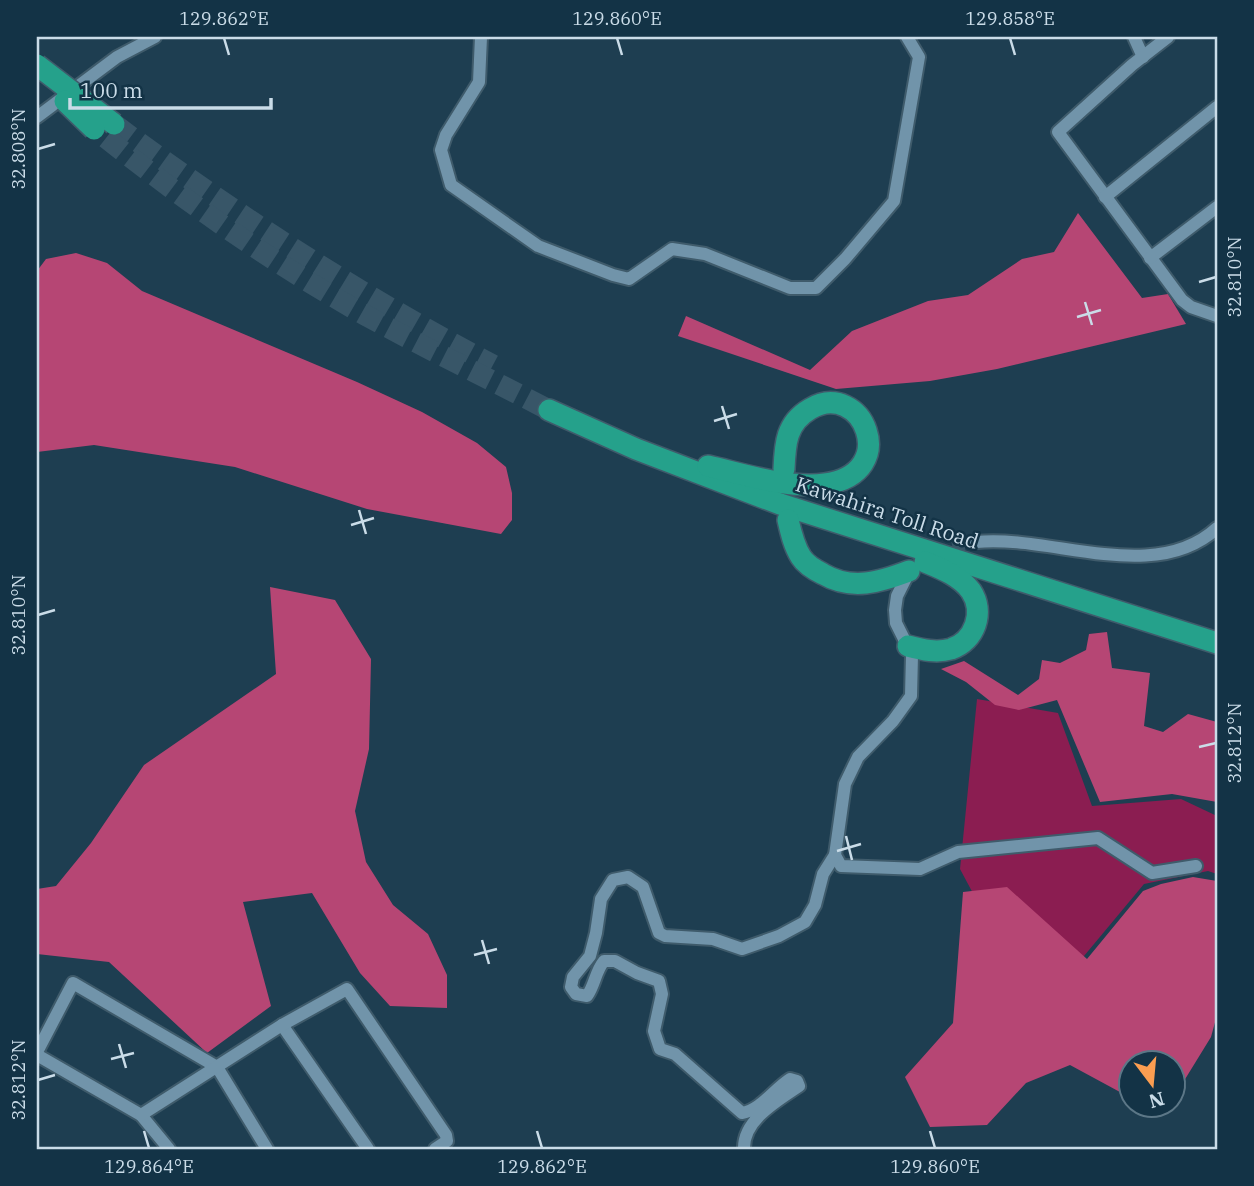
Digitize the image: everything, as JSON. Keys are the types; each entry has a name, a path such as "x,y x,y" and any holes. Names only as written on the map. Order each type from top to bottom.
{"highway":[{"path":"37,65 105,130 37,75"},
{"name":"Kawahira Toll Road","path":"1217,634 842,516 706,466 552,404 636,449 784,512 1217,643"},
{"path":"706,466 778,482 805,484 842,480 858,470 867,458 870,443 867,428 857,415 845,406 819,404 795,419 788,432 784,469"},
{"path":"784,512 802,559 830,579 859,584 880,582 913,569"},
{"path":"784,512 940,568 960,579 972,592 978,620 963,643 951,649 937,651 908,646"}],"street":[{"path":"37,117 117,57 155,37"},
{"path":"481,37 479,82 446,135 441,150 451,185 538,246 614,275 629,279 672,249 705,254 790,288 816,288 845,259 894,201 919,57 907,37"},
{"path":"1134,37 1143,57"},
{"path":"1168,37 1058,132 1182,300 1191,307 1217,317"},
{"path":"1105,197 1217,107"},
{"path":"1150,258 1217,207"},
{"path":"976,542 996,540 1098,553 1154,555 1176,551 1193,544 1217,528"},
{"path":"744,1149 744,1138 763,1111 799,1086 797,1081 790,1079 752,1111 742,1113 676,1054 660,1049 654,1031 662,994 659,981 615,961 604,961 596,971 593,988 587,996 576,994 571,987 573,977 590,956 601,899 612,880 628,877 643,887 659,933 665,936 713,939 742,949 779,936 805,922 815,905 822,874 835,855 845,784 858,757 893,721 911,696 912,655 896,623 895,610 897,596 913,569"},
{"path":"835,855 841,866 920,869 958,852 1098,838 1152,873 1196,866"},
{"path":"169,1149 141,1115 37,1053 73,983 216,1068 267,1149"},
{"path":"141,1115 282,1025 347,989 446,1135 447,1141 435,1149"},
{"path":"282,1025 369,1149"}],"shaded area":[{"path":"1078,213 1142,298 1168,294 1186,324 997,369 930,381 836,389 678,336 686,316 810,370 852,331 928,301 968,295 1022,259 1054,252"},
{"path":"76,253 107,263 142,291 357,382 422,412 477,443 506,467 512,493 512,520 501,534 367,509 235,467 94,445 37,452 37,271 46,259"},
{"path":"270,587 335,600 371,659 369,749 355,811 366,862 393,905 428,934 447,975 447,1008 390,1006 360,973 312,893 243,902 271,1006 207,1053 109,962 37,954 37,889 56,886 91,843 144,765 276,674"},
{"path":"1107,632 1112,668 1150,673 1144,726 1163,732 1188,714 1217,722 1217,802 1172,794 1100,802 1057,700 1019,710 995,705 966,682 941,669 964,661 1018,695 1039,679 1042,660 1060,663 1086,650 1089,634"},
{"path":"977,699 1058,713 1092,806 1181,799 1217,816 1217,874 1208,871 1144,884 1079,962 976,899 960,869"},
{"path":"1193,877 1217,881 1217,1015 1211,1037 1188,1074 1188,1050 1118,1050 1118,1091 1070,1065 1026,1083 987,1125 930,1127 905,1077 953,1023 963,892 1007,887 1087,959 1143,891"}],"tunnel":[{"path":"114,124 205,190 346,282 493,365"},
{"path":"106,138 200,209 298,275 388,327 549,410"},
{"path":"936,554 952,547 976,542"}]}
